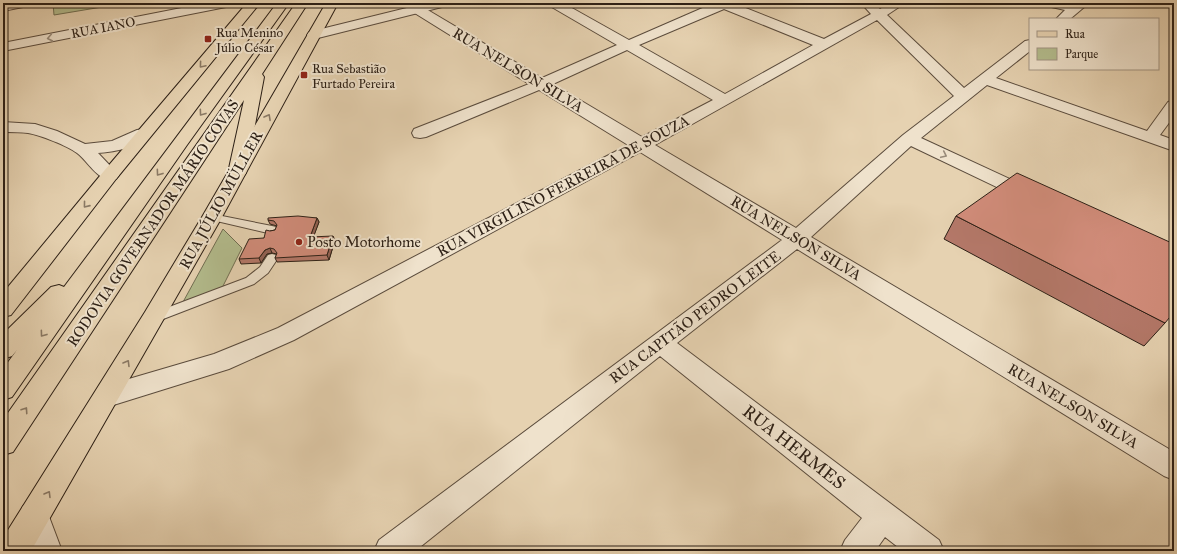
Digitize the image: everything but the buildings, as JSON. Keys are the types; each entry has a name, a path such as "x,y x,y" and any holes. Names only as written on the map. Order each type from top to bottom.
{"main road":[{"path":"3,309 143,134 254,3"},
{"name":"RODOVIA GOVERNADOR MÁRIO COVAS","path":"3,389 181,141 284,3"},
{"name":"RODOVIA GOVERNADOR MÁRIO COVAS","path":"3,443 302,3"},
{"name":"RUA JÚLIO MÜLLER","path":"107,396 212,217 332,3"},
{"path":"237,173 259,66"},
{"path":"3,349 107,246"},
{"path":"13,551 107,396"}],"street":[{"path":"3,7 24,3"},
{"name":"RUA IANO","path":"3,47 226,3"},
{"path":"314,34 442,3"},
{"path":"554,3 725,100"},
{"path":"420,132 541,84 724,3 823,44"},
{"name":"RUA VIRGILINO FERREIRA DE SOUZA","path":"107,396 220,362 286,334 725,100 823,44 873,9 900,3"},
{"path":"1051,3 1079,6"},
{"path":"1063,18 1079,6"},
{"name":"RUA NELSON SILVA","path":"417,9 1174,467"},
{"path":"873,9 963,96"},
{"name":"RUA CAPITÃO PEDRO LEITE","path":"390,551 797,239 909,139 1029,45"},
{"path":"985,79 1174,146"},
{"path":"1150,138 1174,105"},
{"path":"3,127 29,128 51,135 83,149 110,175"},
{"path":"83,149 110,148 126,143 143,134"},
{"path":"909,139 1045,202"},
{"name":"RUA HERMES","path":"660,343 928,551"},
{"path":"856,551 883,515"},
{"path":"34,516 46,551"}],"lane":[{"path":"212,217 272,230"},
{"path":"153,318 250,281 264,270 272,258"}],"green space":[{"path":"53,3 101,3 102,7 54,15"},
{"path":"223,229 242,248 222,288 183,302"}],"place":[{"name":"Rua Menino Júlio César","path":"208,39"},
{"name":"Rua Sebastião Furtado Pereira","path":"304,75"},
{"name":"Posto Motorhome","path":"299,242"}]}
